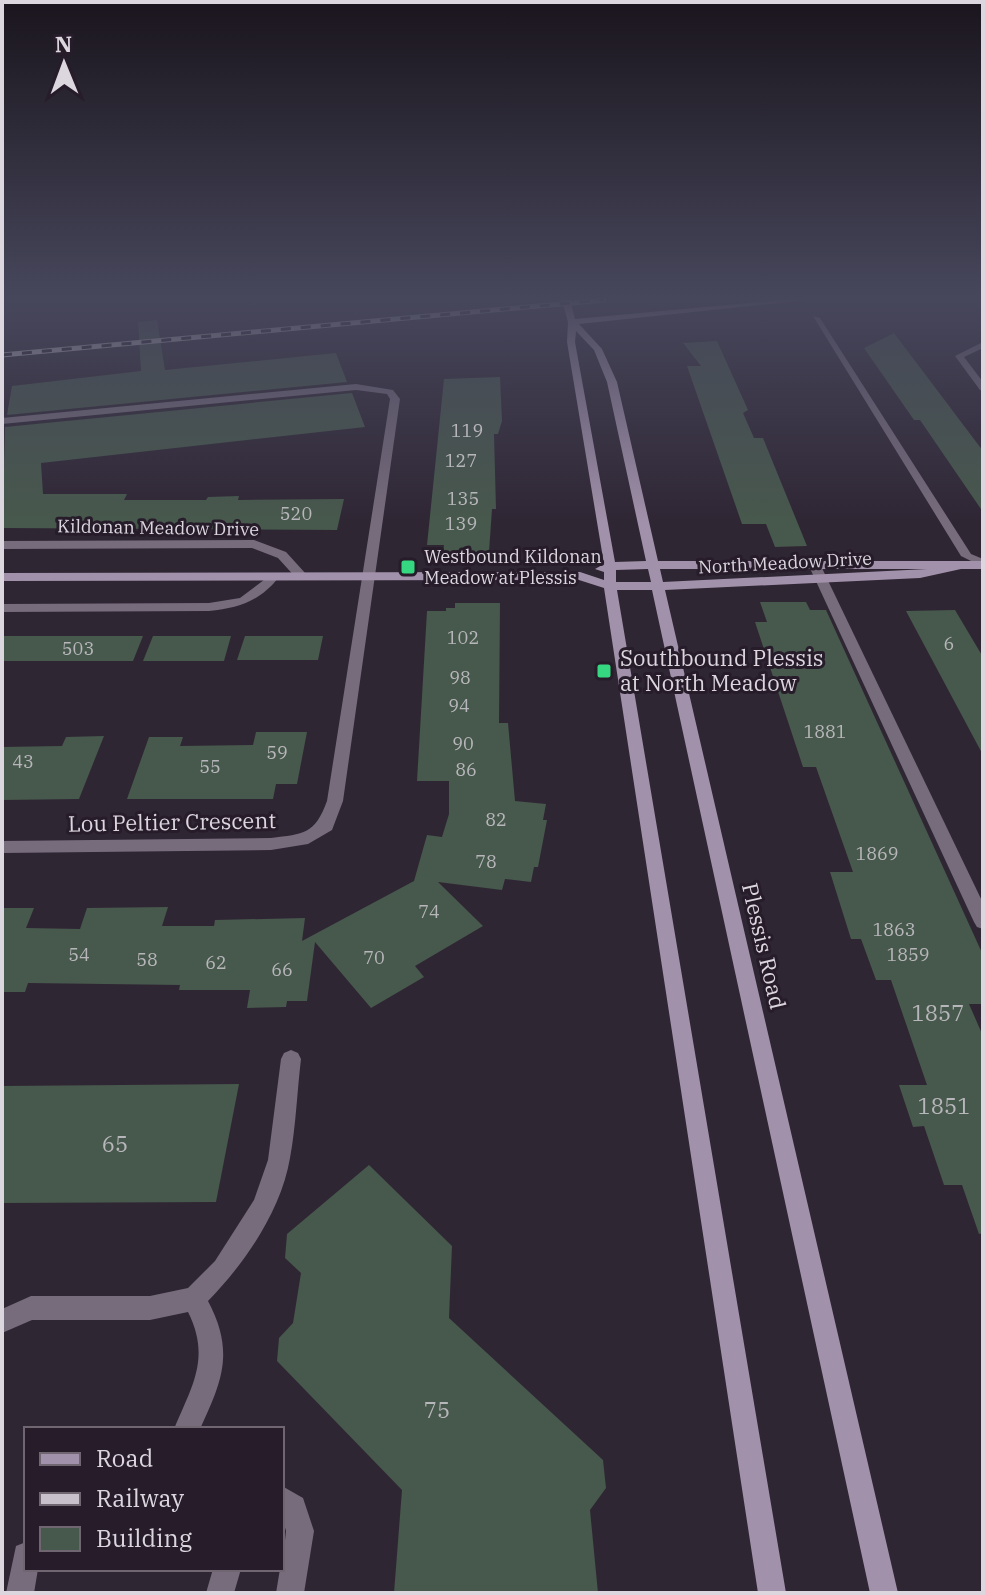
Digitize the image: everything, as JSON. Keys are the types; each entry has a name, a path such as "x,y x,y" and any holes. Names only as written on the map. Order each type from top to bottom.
{"main road":[{"name":"Plessis Road","path":"576,374 772,1593"},
{"name":"Plessis Road","path":"610,374 884,1593"},
{"name":"North Meadow Drive","path":"656,576 814,564 983,564"},
{"name":"North Meadow Drive","path":"610,576 822,580 920,574 961,565"},
{"path":"580,576 610,576"},
{"path":"2,577 656,576"}],"street":[{"path":"852,374 967,556 983,564"},
{"path":"2,421 356,387 374,387 390,392 395,399 368,576"},
{"name":"Kildonan Meadow Drive","path":"2,545 254,544 282,555 302,577"},
{"path":"814,564 983,922"},
{"name":"Lou Peltier Crescent","path":"2,847 271,844 302,840 326,826 335,801 368,576"},
{"path":"2,608 209,607 240,604 254,597 273,577"},
{"path":"2,1321 31,1308 150,1308 194,1299 223,1269 264,1205 279,1160 291,1059"},
{"path":"188,1427 215,1353 208,1324 194,1299"},
{"path":"284,1501 293,1508 300,1531 290,1593"},
{"path":"20,1593 24,1568"},
{"path":"220,1593 226,1571"}],"building":[{"path":"111,374 344,374 347,382 7,415 12,386"},
{"path":"690,374 732,374 748,410 743,413 754,438 763,438 807,546 775,547 766,524 742,524"},
{"path":"882,374 925,374 983,451 983,512 920,420 914,420"},
{"path":"500,377 502,421 498,434 494,434 496,509 492,509 489,552 443,552 444,545 427,545 444,379"},
{"path":"352,393 365,427 41,463 43,494 127,494 124,500 206,500 208,497 239,496 238,500 344,499 337,530 2,528 5,427"},
{"path":"760,602 806,602 810,610 826,610 983,955 983,1004 969,1004 983,1036 983,1233 979,1234 962,1185 944,1185 924,1126 913,1127 899,1085 927,1085 891,980 876,980 861,939 851,939 830,872 853,872 816,767 803,767 755,622 767,622"},
{"path":"455,603 500,603 499,723 508,723 515,801 546,804 543,820 547,820 538,867 534,867 531,882 505,879 502,890 438,882 483,926 415,966 424,977 371,1008 315,942 307,1001 287,1001 286,1007 247,1008 250,990 179,990 180,985 28,983 25,992 2,992 2,908 34,908 26,928 80,929 87,908 168,907 162,926 214,926 215,920 305,918 302,941 414,881 427,835 442,837 449,814 449,781 417,781 427,611 446,611 446,608 455,608"},
{"path":"955,610 983,657 983,755 906,611"},
{"path":"2,636 143,636 133,661 2,661"},
{"path":"153,636 231,636 224,661 143,661"},
{"path":"245,636 323,636 318,660 237,660"},
{"path":"256,732 307,732 297,784 276,784 273,799 127,799 149,737 183,737 180,746 253,745"},
{"path":"104,736 79,799 2,800 2,747 62,746 66,737"},
{"path":"239,1084 216,1202 2,1203 2,1086"},
{"path":"369,1165 452,1246 449,1318 603,1460 606,1488 590,1510 598,1593 394,1593 402,1490 277,1361 279,1338 293,1323 301,1273 285,1258 287,1234"}],"place":[{"name":"Westbound Kildonan Meadow at Plessis","path":"408,567"},
{"name":"Southbound Plessis at North Meadow","path":"604,671"}]}
